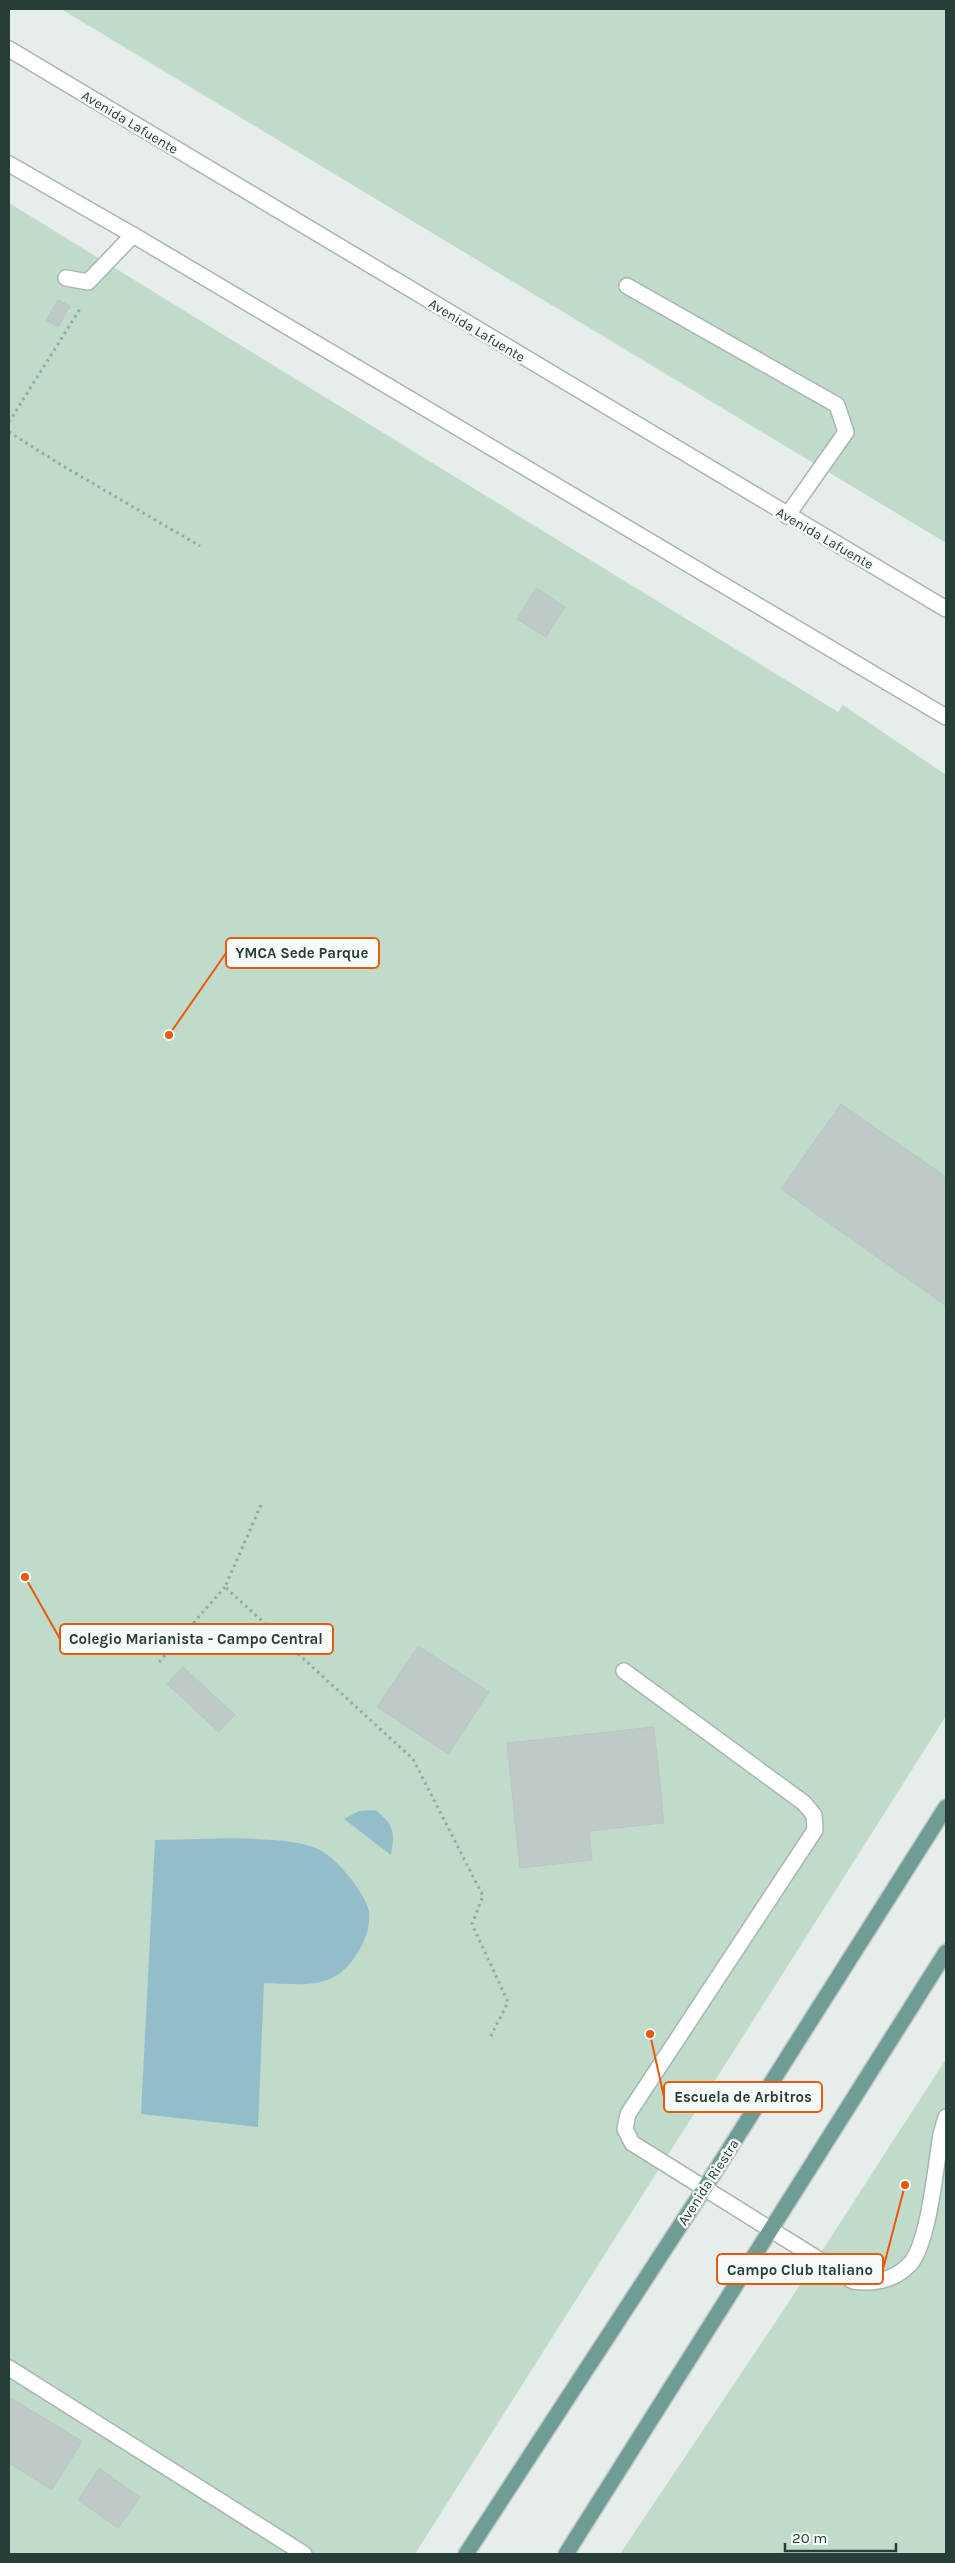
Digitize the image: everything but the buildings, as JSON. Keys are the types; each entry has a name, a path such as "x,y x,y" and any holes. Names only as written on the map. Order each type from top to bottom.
{"main road":[{"name":"Avenida Riestra","path":"466,2554 704,2189 946,1806"},
{"path":"566,2554 946,1952"}],"street":[{"name":"Avenida Lafuente","path":"9,49 787,516 946,609"},
{"path":"9,164 133,235 946,717"},
{"path":"66,278 88,282 133,235"},
{"path":"627,286 836,405 846,432 787,516"},
{"path":"624,1670 804,1802 814,1815 815,1830 628,2114 625,2129 632,2143 770,2231 853,2281 870,2283 890,2279 910,2264 921,2244 939,2188 941,2134 946,2117"},
{"path":"9,2368 304,2554"}],"path":[{"path":"9,422 82,305 88,282"},
{"path":"9,432 63,466 200,546"},
{"path":"159,1662 225,1587 261,1505"},
{"path":"225,1587 413,1759 483,1896 472,1924 508,2002 489,2040"}],"green space":[{"path":"61,9 946,9 946,543"},
{"path":"9,203 838,712 843,705 946,775 946,1716 415,2554 9,2554"},
{"path":"946,2059 946,2554 620,2554 783,2311"}],"water":[{"path":"375,1810 386,1820 392,1829 391,1855 344,1819 359,1811"},
{"path":"264,1839 306,1845 320,1850 334,1860 356,1886 367,1904 369,1921 364,1940 354,1959 340,1973 332,1978 316,1983 264,1983 258,2127 141,2114 155,1840"}],"place":[{"name":"YMCA Sede Parque","path":"169,1035"},
{"name":"Colegio Marianista - Campo Central","path":"25,1577"},
{"name":"Escuela de Arbitros","path":"650,2034"},
{"name":"Campo Club Italiano","path":"905,2185"}]}
